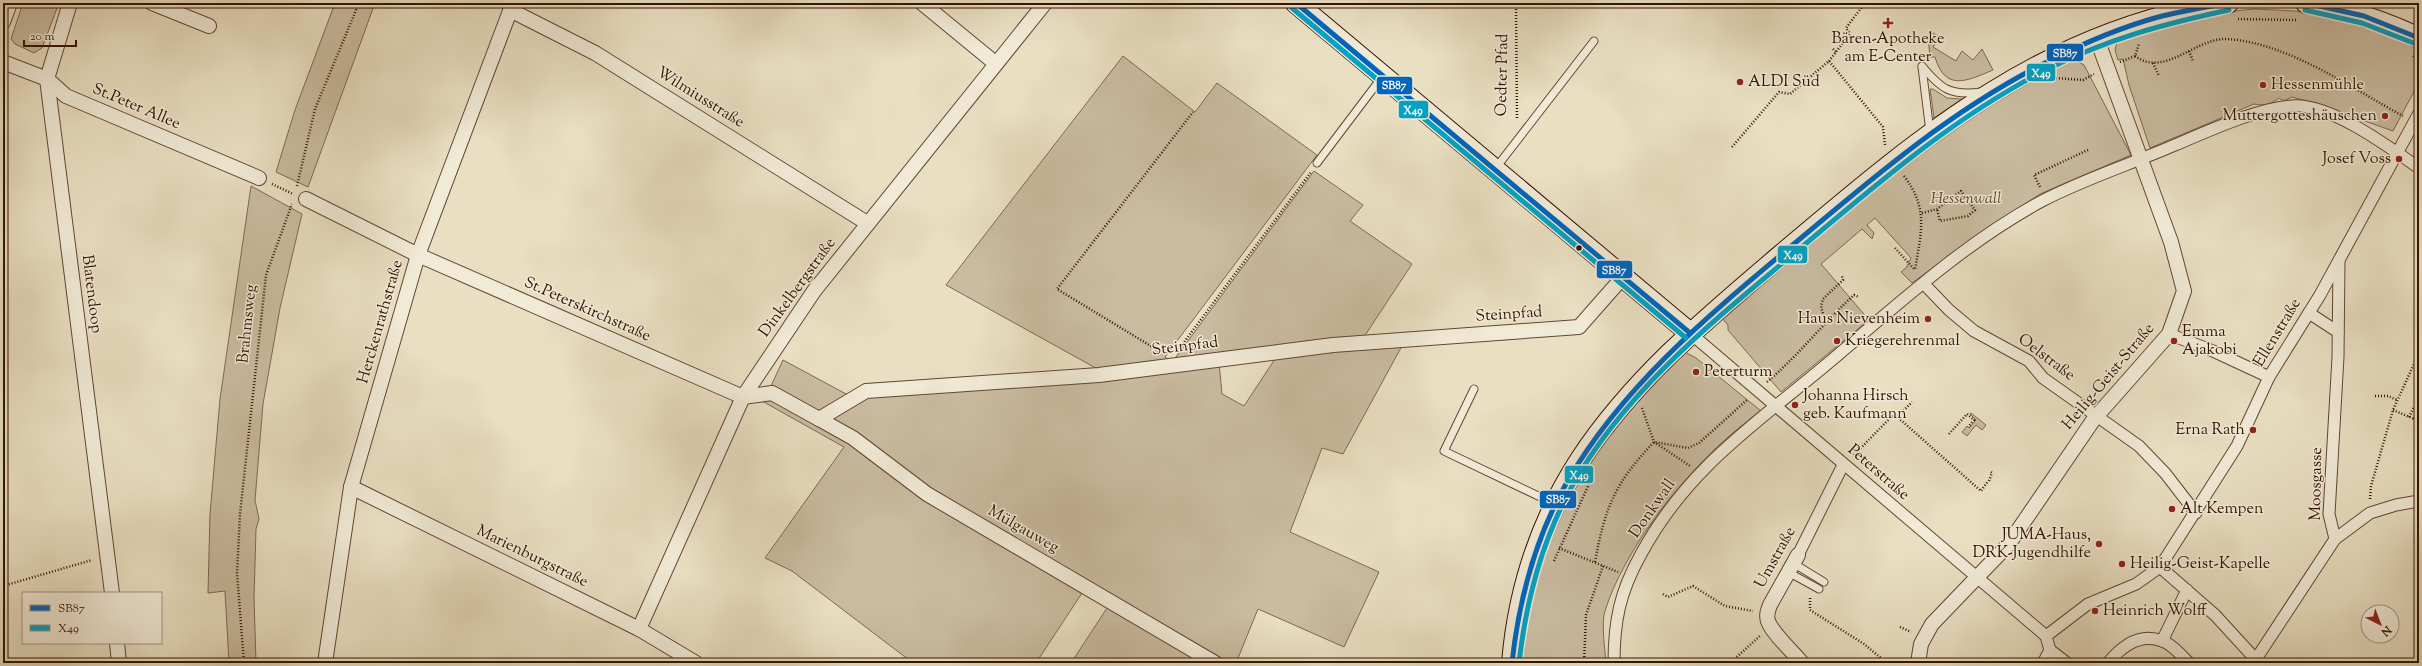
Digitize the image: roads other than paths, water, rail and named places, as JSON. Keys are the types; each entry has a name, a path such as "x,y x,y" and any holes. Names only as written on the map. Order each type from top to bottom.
{"main road":[{"path":"1296,3 1690,334"},
{"path":"2305,12 2344,10 2389,24 2415,46"},
{"path":"1512,663 1523,588 1536,547 1555,504 1580,460 1606,424 1644,379 1690,334 1850,196 1901,172 1930,132 1993,91 2060,55 2097,39 2169,14 2229,12"}],"street":[{"path":"3,22 10,3"},
{"name":"Blatendoop","path":"70,3 47,79 112,592"},
{"path":"152,3 209,26"},
{"path":"922,3 995,63"},
{"name":"Dinkelbergstraße","path":"639,629 743,397 814,291 995,63 1045,3"},
{"name":"Wilmiusstraße","path":"511,7 595,53 867,223"},
{"name":"Herckenrathstraße","path":"325,663 351,487 418,255 511,7"},
{"name":"Heilig-Geist-Straße","path":"1918,663 1922,644 1932,624 2008,545 2097,415 2169,334 2184,291 2171,242 2097,39"},
{"name":"St.Peter Allee","path":"3,62 47,79 66,96 259,178"},
{"path":"1776,405 1790,396 1924,284 1982,239 2043,201 2216,128 2253,115 2292,105 2317,109 2371,134 2419,168"},
{"name":"Ellenstraße","path":"2160,567 2196,514 2237,446 2270,377 2309,313 2416,118"},
{"path":"300,197 418,255"},
{"name":"St.Peterskirchstraße","path":"418,255 743,397"},
{"name":"Moosgasse","path":"2257,661 2335,539 2330,514 2338,332 2338,259"},
{"name":"Steinpfad","path":"819,419 866,391 1099,375 1169,362 1333,346 1579,327 1623,277"},
{"name":"Oelstraße","path":"1924,284 1949,310 1982,338 2002,345 2029,362 2043,378 2097,415 2152,458 2196,514"},
{"path":"2309,313 2338,332"},
{"name":"Peterstraße","path":"1690,334 1776,405 1843,465 1976,579 2046,636"},
{"path":"2169,334 2213,351 2270,377"},
{"path":"743,397 772,393 819,419"},
{"name":"Donkwall","path":"1614,663 1617,610 1630,576 1656,530 1700,472 1730,442 1776,405"},
{"name":"Mülgauweg","path":"819,419 853,438 927,494 1215,663"},
{"name":"Umstraße","path":"1802,663 1772,628 1768,621 1767,614 1770,605 1843,465"},
{"name":"Marienburgstraße","path":"351,487 639,629 696,663"},
{"path":"2335,539 2370,513 2396,505 2419,501"},
{"path":"2067,663 2050,650 2046,636 2088,604 2136,584 2160,567 2226,626 2257,661"},
{"path":"2162,641 2187,590"},
{"path":"2108,663 2120,648 2132,641 2147,639 2162,641 2189,663"},
{"path":"117,644 119,663"},
{"path":"2043,663 2050,650"}],"lane":[{"path":"1494,169 1594,41"},
{"path":"1930,132 1922,66 1937,84 1950,92 1968,94 1993,91"},
{"path":"1317,163 1383,75"},
{"path":"1474,390 1444,451 1555,504"},
{"path":"1793,563 1824,582"},
{"path":"1793,563 1819,589"}],"place":[{"name":"Bären-Apotheke am E-Center","path":"1888,23"},
{"name":"ALDI Süd","path":"1740,82"},
{"name":"Hessenmühle","path":"2263,85"},
{"name":"Muttergotteshäuschen","path":"2385,116"},
{"name":"Josef Voss","path":"2399,159"},
{"name":"Haus Nievenheim","path":"1928,319"},
{"name":"Kriegerehrenmal","path":"1837,341"},
{"name":"Emma Ajakobi","path":"2174,341"},
{"name":"Peterturm","path":"1696,372"},
{"name":"Johanna Hirsch geb. Kaufmann","path":"1795,405"},
{"name":"Erna Rath","path":"2253,430"},
{"name":"Alt Kempen","path":"2172,509"},
{"name":"JUMA-Haus, DRK-Jugendhilfe","path":"2099,544"},
{"name":"Heilig-Geist-Kapelle","path":"2122,564"},
{"name":"Heinrich Wolff","path":"2095,611"}],"park label":[{"name":"Hessenwall","path":"1966,199"}]}
